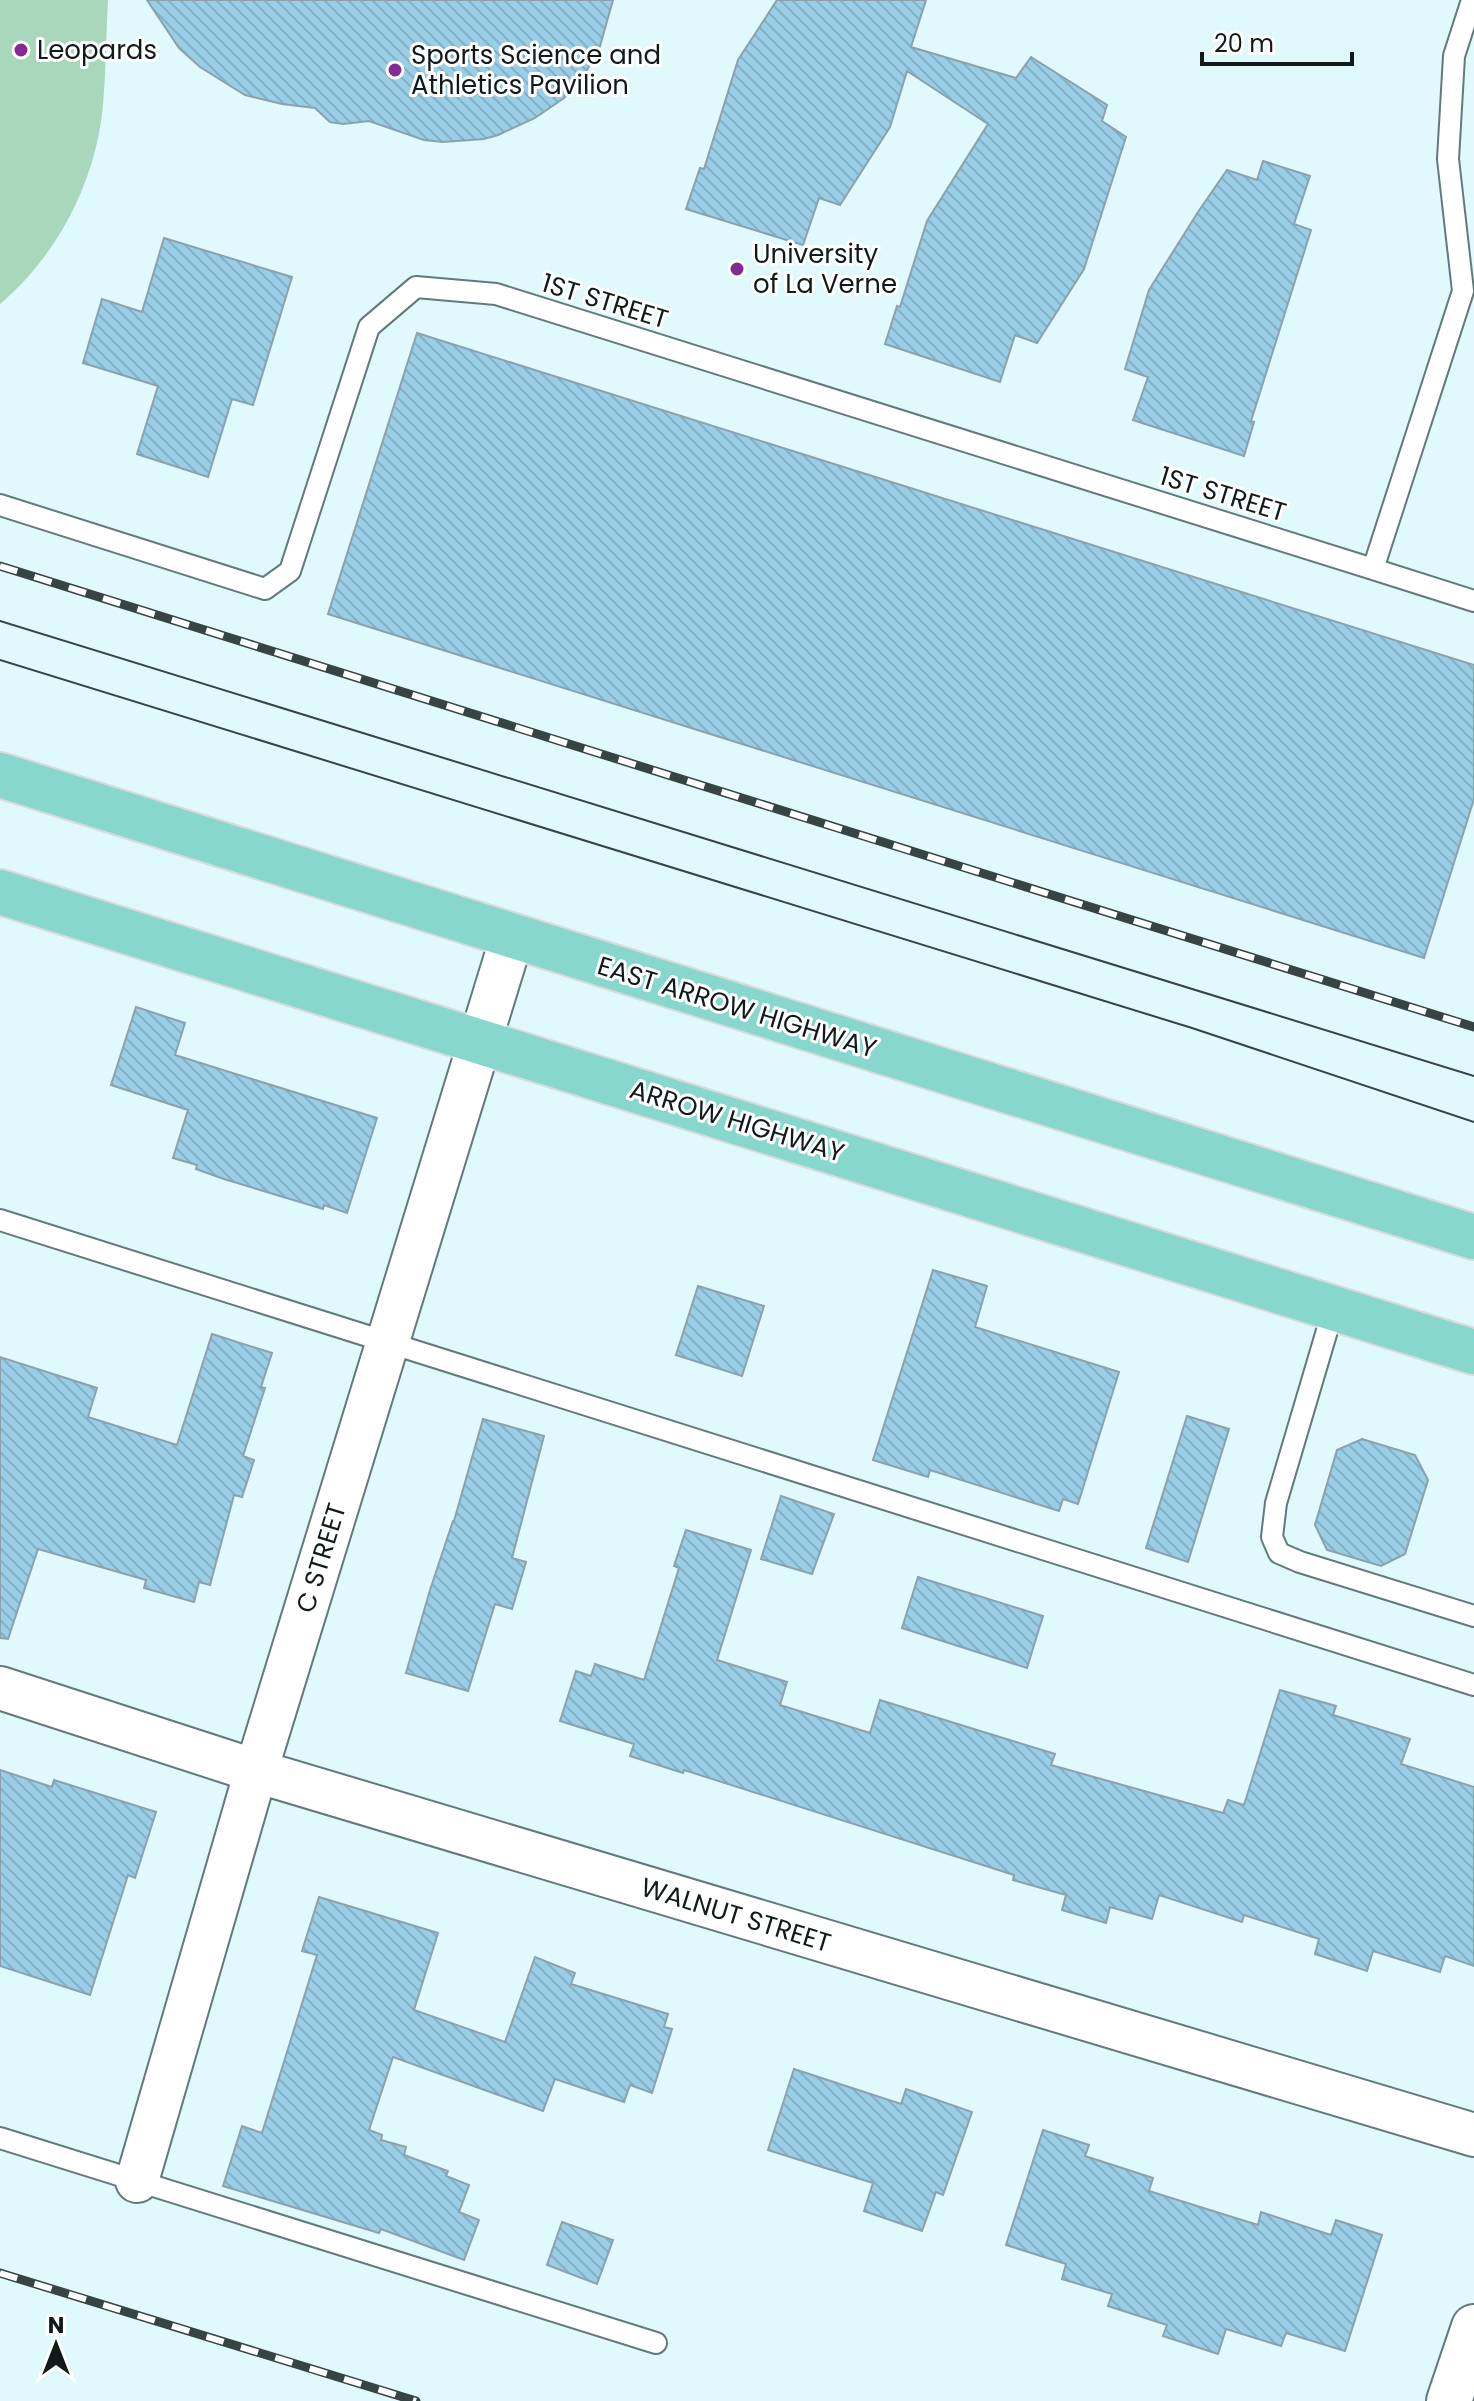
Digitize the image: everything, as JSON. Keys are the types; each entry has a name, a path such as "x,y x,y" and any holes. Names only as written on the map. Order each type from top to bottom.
{"main road":[{"name":"EAST ARROW HIGHWAY","path":"0,775 1474,1237"},
{"name":"ARROW HIGHWAY","path":"0,892 1474,1352"}],"street":[{"name":"C STREET","path":"137,2181 256,1771 512,937"},
{"name":"WALNUT STREET","path":"0,1688 256,1771 1474,2135"},
{"path":"1449,2401 1474,2327"}],"lane":[{"path":"1472,0 1454,56 1448,159 1463,291 1373,569 1474,601"},
{"name":"1ST STREET","path":"0,505 265,589 290,571 369,327 416,287 496,294 1373,569"},
{"path":"0,1220 1474,1685"},
{"path":"1334,1307 1276,1503 1272,1537 1279,1553 1474,1616"},
{"path":"0,2138 656,2343"}],"green space":[{"path":"0,0 108,0 103,105 99,133 83,188 71,215 40,263 0,304"}],"building":[{"name":"Sports Science and Athletics Pavilion","path":"147,0 613,0 600,46 586,72 564,98 535,118 498,135 443,142 424,140 369,121 330,122 315,108 245,95 200,67 179,48"},
{"path":"777,0 926,0 911,47 1016,78 1031,57 1107,105 1102,121 1126,137 1084,269 1037,343 1015,335 1000,382 885,344 927,221 988,124 907,71 890,127 840,205 819,198 803,245 686,209 700,168 704,169 738,60"},
{"path":"1263,161 1310,176 1294,224 1311,230 1251,421 1254,422 1244,456 1133,420 1148,377 1125,369 1149,290 1198,212 1227,170 1257,180"},
{"path":"164,238 292,277 253,405 232,399 208,477 137,454 158,386 83,363 102,299 142,312"},
{"path":"417,333 1474,665 1474,799 1424,958 328,614"},
{"path":"136,1007 185,1023 175,1055 377,1118 347,1213 324,1205 323,1209 224,1179 196,1169 197,1165 173,1158 188,1110 111,1085"},
{"path":"933,1270 987,1286 975,1327 1119,1372 1078,1504 1063,1499 1059,1511 930,1470 928,1477 873,1460"},
{"path":"698,1286 764,1306 742,1376 676,1355"},
{"path":"212,1334 272,1353 261,1387 265,1388 243,1456 254,1460 242,1497 234,1495 210,1585 199,1582 194,1602 144,1588 146,1580 38,1549 8,1639 0,1638 0,1357 97,1388 88,1417 177,1445"},
{"path":"1187,1416 1229,1429 1188,1562 1146,1548"},
{"path":"483,1419 544,1436 512,1558 526,1562 512,1609 495,1604 468,1691 406,1673"},
{"path":"1362,1439 1415,1455 1428,1480 1405,1554 1381,1566 1327,1550 1315,1525 1337,1450"},
{"path":"781,1496 834,1514 812,1574 761,1559"},
{"path":"686,1530 751,1550 717,1660 787,1682 780,1705 870,1733 880,1700 1055,1754 1051,1765 1223,1813 1228,1800 1244,1805 1280,1690 1336,1706 1333,1715 1410,1739 1401,1764 1474,1787 1474,1966 1445,1956 1440,1972 1373,1951 1367,1971 1315,1954 1319,1939 1244,1915 1242,1922 1159,1895 1152,1919 1110,1907 1106,1923 1062,1910 1066,1895 1013,1880 1014,1875 684,1770 683,1773 630,1756 634,1744 560,1721 576,1671 591,1676 595,1664 644,1680 679,1568 674,1566"},
{"path":"918,1577 1043,1616 1027,1668 902,1628"},
{"path":"0,1770 52,1787 54,1780 156,1812 135,1878 128,1875 90,1995 0,1966"},
{"path":"319,1897 438,1933 414,2010 505,2042 535,1957 575,1973 571,1984 668,2014 664,2027 672,2029 652,2093 630,2085 624,2102 555,2079 543,2111 393,2057 369,2130 382,2135 381,2140 406,2147 404,2155 448,2171 446,2176 469,2185 459,2212 479,2220 464,2260 381,2229 379,2233 223,2186 242,2126 262,2133 317,1955 302,1951"},
{"path":"794,2069 901,2104 906,2089 972,2112 943,2195 936,2192 922,2231 864,2211 873,2183 768,2150"},
{"path":"1043,2130 1089,2145 1085,2156 1153,2178 1149,2191 1258,2225 1261,2212 1331,2235 1336,2220 1382,2235 1345,2351 1286,2333 1281,2346 1226,2329 1218,2354 1163,2336 1167,2325 1108,2306 1112,2294 1062,2279 1066,2264 1006,2245"},
{"path":"562,2222 613,2240 597,2284 547,2265"}],"tram line":[{"path":"0,621 1474,1076"},
{"path":"0,660 1192,1028 1474,1122"}],"railway":[{"path":"0,566 1474,1027"},
{"path":"0,2273 416,2401"}],"place":[{"name":"Leopards","path":"21,50"},
{"name":"Sports Science and Athletics Pavilion","path":"395,70"},
{"name":"University of La Verne","path":"737,269"}]}
